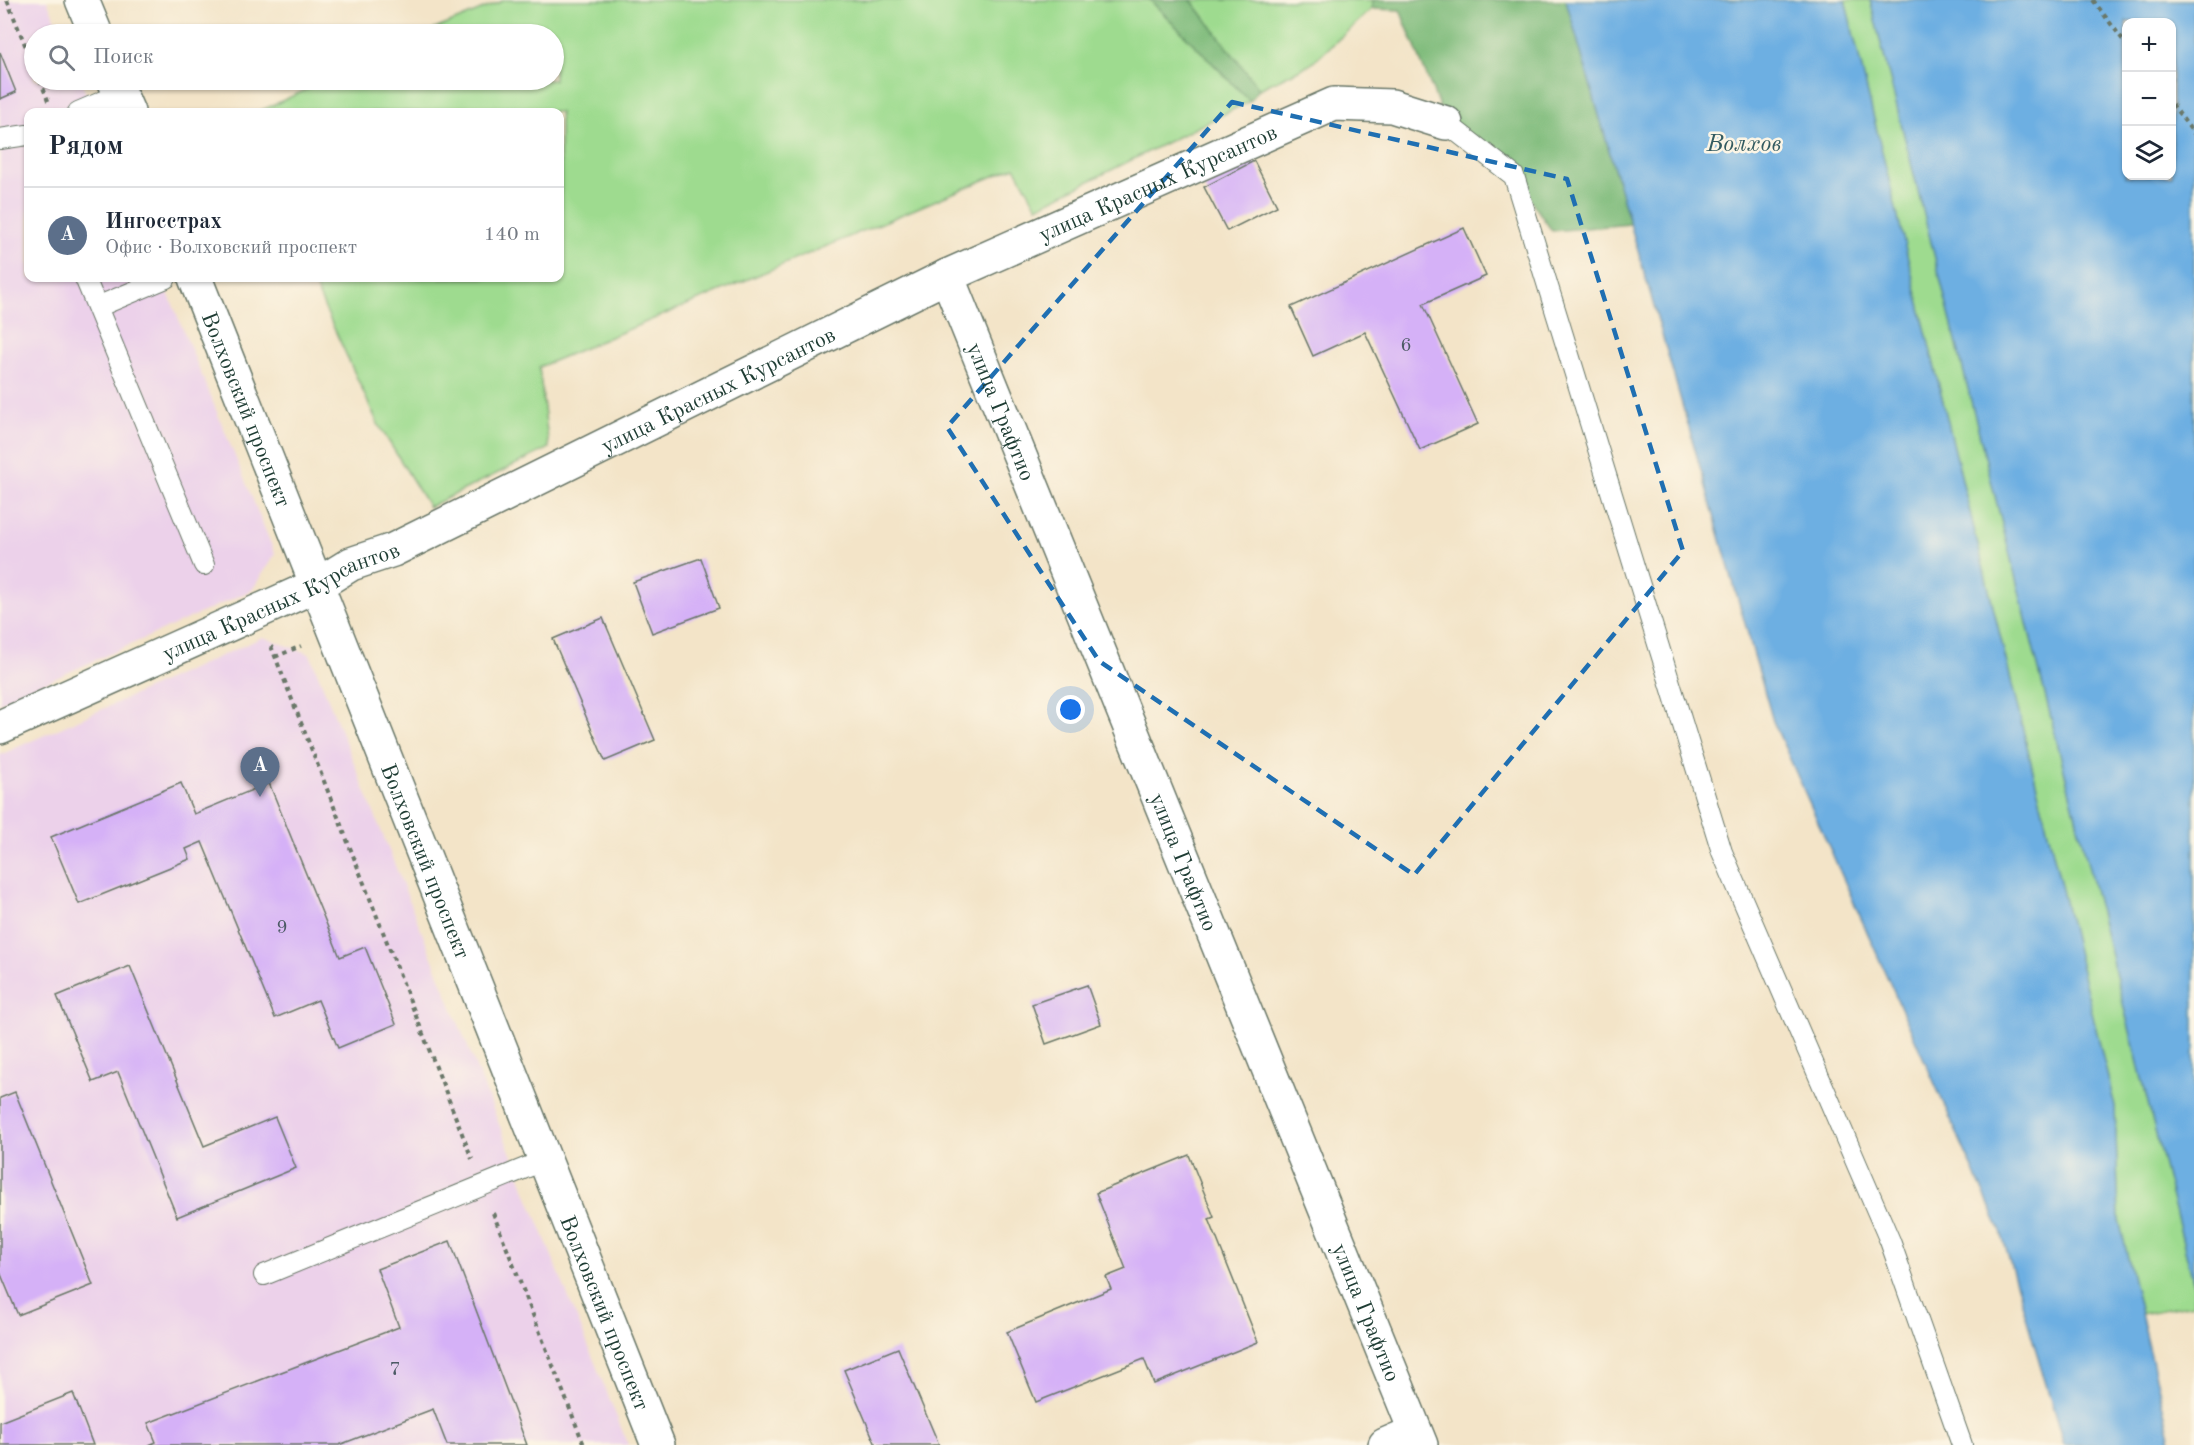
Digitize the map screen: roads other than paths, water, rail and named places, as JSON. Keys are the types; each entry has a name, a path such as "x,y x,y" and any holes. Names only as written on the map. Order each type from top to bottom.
{"street":[{"path":"82,0 92,24"},
{"name":"улица Красных Курсантов","path":"0,727 317,585 351,564 393,550 948,276 1334,104 1392,106 1446,123"},
{"name":"улица Графтио","path":"948,276 1418,1438"},
{"name":"Волховский проспект","path":"197,282 658,1445"},
{"path":"1385,1445 1418,1438"}],"lane":[{"path":"89,108 121,96"},
{"path":"1446,123 1514,176 1722,852 1890,1241 1962,1445"},
{"path":"0,139 24,136"},
{"path":"87,282 204,565"},
{"path":"96,307 156,282"},
{"path":"264,1275 545,1160"}],"water":[{"name":"Волхов","path":"1566,0 1845,0 2115,1107 2119,1220 2172,1445 2064,1445 2001,1232 1773,721"},
{"path":"1870,0 2194,0 2194,1285"}],"place":[{"name":"Ингосстрах","path":"260,797"}]}
